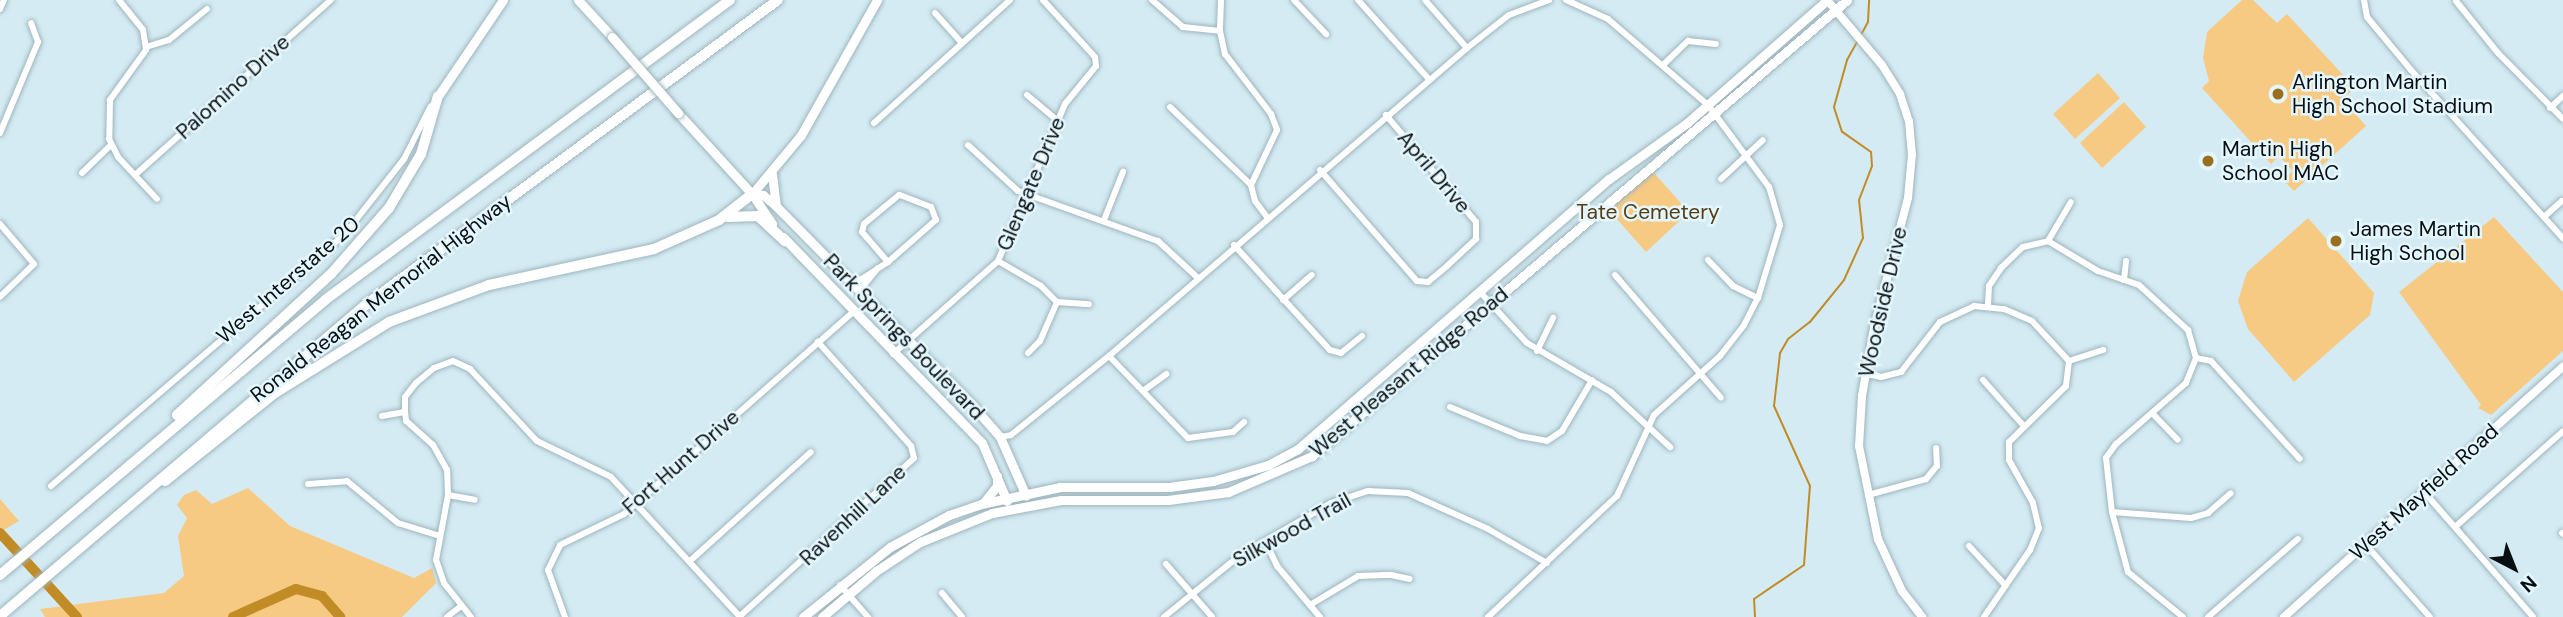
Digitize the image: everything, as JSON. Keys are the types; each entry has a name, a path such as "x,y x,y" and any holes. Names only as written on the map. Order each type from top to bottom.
{"highway":[{"name":"Ronald Reagan Memorial Highway","path":"3,572 132,460 325,300 730,0"},
{"name":"Ronald Reagan Memorial Highway","path":"0,616 367,304 778,0"},
{"path":"132,460 331,274 389,208 421,154 438,96"},
{"path":"409,146 421,154"},
{"path":"112,520 275,393 398,318 489,285 654,249 719,219 751,194"},
{"path":"719,219 749,213 786,241"}],"main road":[{"name":"West Interstate 20","path":"438,96 503,0"},
{"name":"Park Springs Boulevard","path":"578,0 751,194 786,241 963,423 994,464 1010,508"},
{"path":"751,194 772,174 801,135 877,0"},
{"name":"West Pleasant Ridge Road","path":"803,617 840,585 925,527 981,504 1049,489 1169,487 1238,475 1268,465 1324,430 1609,179 1708,105 1827,0"},
{"name":"West Pleasant Ridge Road","path":"822,617 848,594 920,542 1010,508 1027,504 1194,497 1228,492 1286,470 1336,438 1635,177 1716,115 1847,0"},
{"path":"772,174 776,206"},
{"name":"Park Springs Boulevard","path":"751,194 763,195 776,206 909,340 1000,438 1018,474 1027,504"},
{"path":"786,241 799,239 827,257"},
{"path":"981,504 997,486 994,464"},
{"path":"1018,474 1049,489"}],"street":[{"path":"0,9 4,0"},
{"path":"119,0 143,30 146,47 137,67 110,100 106,119 111,145 157,199"},
{"name":"Palomino Drive","path":"135,175 331,0"},
{"path":"874,123 1010,0"},
{"name":"Glengate Drive","path":"893,354 998,261 1057,120 1096,60 1043,0"},
{"path":"1152,0 1183,27 1220,31"},
{"path":"1221,0 1220,31 1229,60 1272,114 1278,130 1251,185"},
{"path":"1294,0 1326,34"},
{"path":"1358,0 1429,79"},
{"path":"1425,0 1467,48"},
{"path":"1000,438 1012,435 1109,356 1321,170 1467,48 1509,15 1549,0"},
{"path":"1488,617 1617,496 1647,426 1702,373 1736,335 1758,298 1776,244 1780,217 1772,193 1708,105 1608,19 1566,0"},
{"name":"Woodside Drive","path":"1827,0 1872,52 1900,94 1912,154 1908,198 1866,374 1859,446 1868,495 1889,565 1922,617"},
{"path":"2364,0 2367,17 2375,28 2563,238"},
{"path":"2456,1 2550,108 2563,119"},
{"path":"146,47 169,40 207,9"},
{"path":"935,13 962,43"},
{"path":"0,133 3,118 38,42 32,23"},
{"path":"1663,65 1688,41 1716,44"},
{"path":"1027,95 1057,120"},
{"name":"West Interstate 20","path":"51,486 344,235 382,191 438,96"},
{"path":"2550,108 2563,96"},
{"path":"1170,107 1251,185 1255,201 1267,217"},
{"name":"April Drive","path":"1321,170 1420,283 1428,282 1467,249 1479,230 1386,115"},
{"path":"1721,179 1763,141"},
{"path":"82,173 111,145"},
{"path":"968,145 1003,181 1026,194 1158,241 1197,277"},
{"path":"1104,220 1123,172"},
{"path":"857,287 888,262 936,220 931,206 895,196 864,223 862,232 888,262"},
{"path":"2544,217 2562,201"},
{"path":"2048,241 2071,202"},
{"path":"0,224 34,264 0,297"},
{"path":"1988,305 1989,286 2001,268 2023,247 2048,241 2098,271 2124,279 2152,295 2182,324 2192,339 2196,358 2186,383 2108,453 2112,512 2128,572 2183,617"},
{"path":"1234,246 1334,353 1344,352 1362,336"},
{"path":"1708,260 1733,286 1758,298"},
{"path":"998,261 1041,286 1056,302 1090,304"},
{"path":"2124,279 2126,261"},
{"path":"1283,300 1312,275"},
{"path":"1615,275 1702,373 1720,398"},
{"path":"1481,293 1537,351 1592,380 1670,447"},
{"path":"1028,353 1040,341 1056,302"},
{"path":"1866,374 1881,377 1899,374 1940,322 1966,308 1988,305 2032,321 2069,361 2066,386 2022,425 2009,442 2009,460 2033,503 2039,528 2036,541 1984,617"},
{"name":"Fort Hunt Drive","path":"565,617 548,577 552,554 577,534 615,519 636,503 853,312"},
{"path":"1537,351 1553,318"},
{"name":"Ravenhill Lane","path":"740,617 914,458 911,446 818,342"},
{"path":"2069,361 2103,350"},
{"path":"1109,356 1188,438 1233,432 1244,422"},
{"path":"2196,358 2211,361 2300,460"},
{"path":"471,617 440,575 437,535 448,495 442,458 406,421 405,412 405,397 425,375 447,362 458,362 537,442 603,471 691,560 740,617"},
{"name":"West Mayfield Road","path":"2284,617 2563,367"},
{"path":"1143,391 1166,374"},
{"path":"1450,407 1520,436 1547,440 1562,431 1592,380"},
{"path":"1983,380 2022,425"},
{"path":"382,416 405,412"},
{"path":"2152,413 2178,440"},
{"path":"2455,527 2563,431"},
{"path":"1868,495 1926,479 1937,466 1937,448"},
{"path":"691,560 811,452"},
{"path":"308,484 347,481 398,523 437,535"},
{"name":"Silkwood Trail","path":"1164,617 1192,593 1265,541 1352,495 1395,490 1488,529 1547,563"},
{"path":"2425,492 2533,617"},
{"path":"2112,512 2191,518 2208,513 2231,493"},
{"path":"448,495 475,500"},
{"path":"2208,617 2298,539"},
{"path":"1265,541 1277,566 1320,617"},
{"path":"2366,545 2430,617"},
{"path":"1969,546 2006,586"},
{"path":"1166,564 1212,617"},
{"path":"1310,605 1358,576 1391,575 1410,579"},
{"path":"840,585 868,617"},
{"path":"942,593 962,617"},
{"path":"447,617 461,606"}],"green space":[{"name":"Arlington Martin High School Stadium","path":"2242,0 2253,0 2277,23 2287,14 2355,88 2342,99 2366,126 2294,191 2283,180 2293,171 2279,156 2271,164 2202,88 2209,81 2203,58 2207,32"},
{"path":"2098,73 2120,98 2075,139 2053,114"},
{"path":"2124,102 2146,127 2102,168 2080,143"},
{"name":"Tate Cemetery","path":"1653,172 1689,212 1646,252 1608,209"},
{"path":"2494,217 2563,292 2563,351 2491,415 2478,408 2481,405 2399,292"},
{"path":"2308,218 2374,293 2370,315 2294,382 2248,329 2238,301 2247,272"},
{"path":"248,488 290,526 414,578 432,568 436,583 402,617 45,617 40,609 164,593 184,576 178,536 187,518 177,505 184,495 196,490 212,504"},
{"path":"0,499 19,521 0,532"}],"waterway":[{"path":"1861,35 1868,22 1869,0"},
{"path":"1755,617 1754,599 1804,565 1810,486 1774,406 1780,353 1788,339 1810,322 1844,280 1863,238 1859,200 1872,166 1871,152 1842,132 1834,107 1847,60 1858,40"},
{"path":"0,533 77,617"},
{"path":"233,617 296,589 322,596 340,617"}],"place":[{"name":"Arlington Martin High School Stadium","path":"2278,94"},
{"name":"Martin High School MAC","path":"2208,161"},
{"name":"James Martin High School","path":"2336,241"}]}
